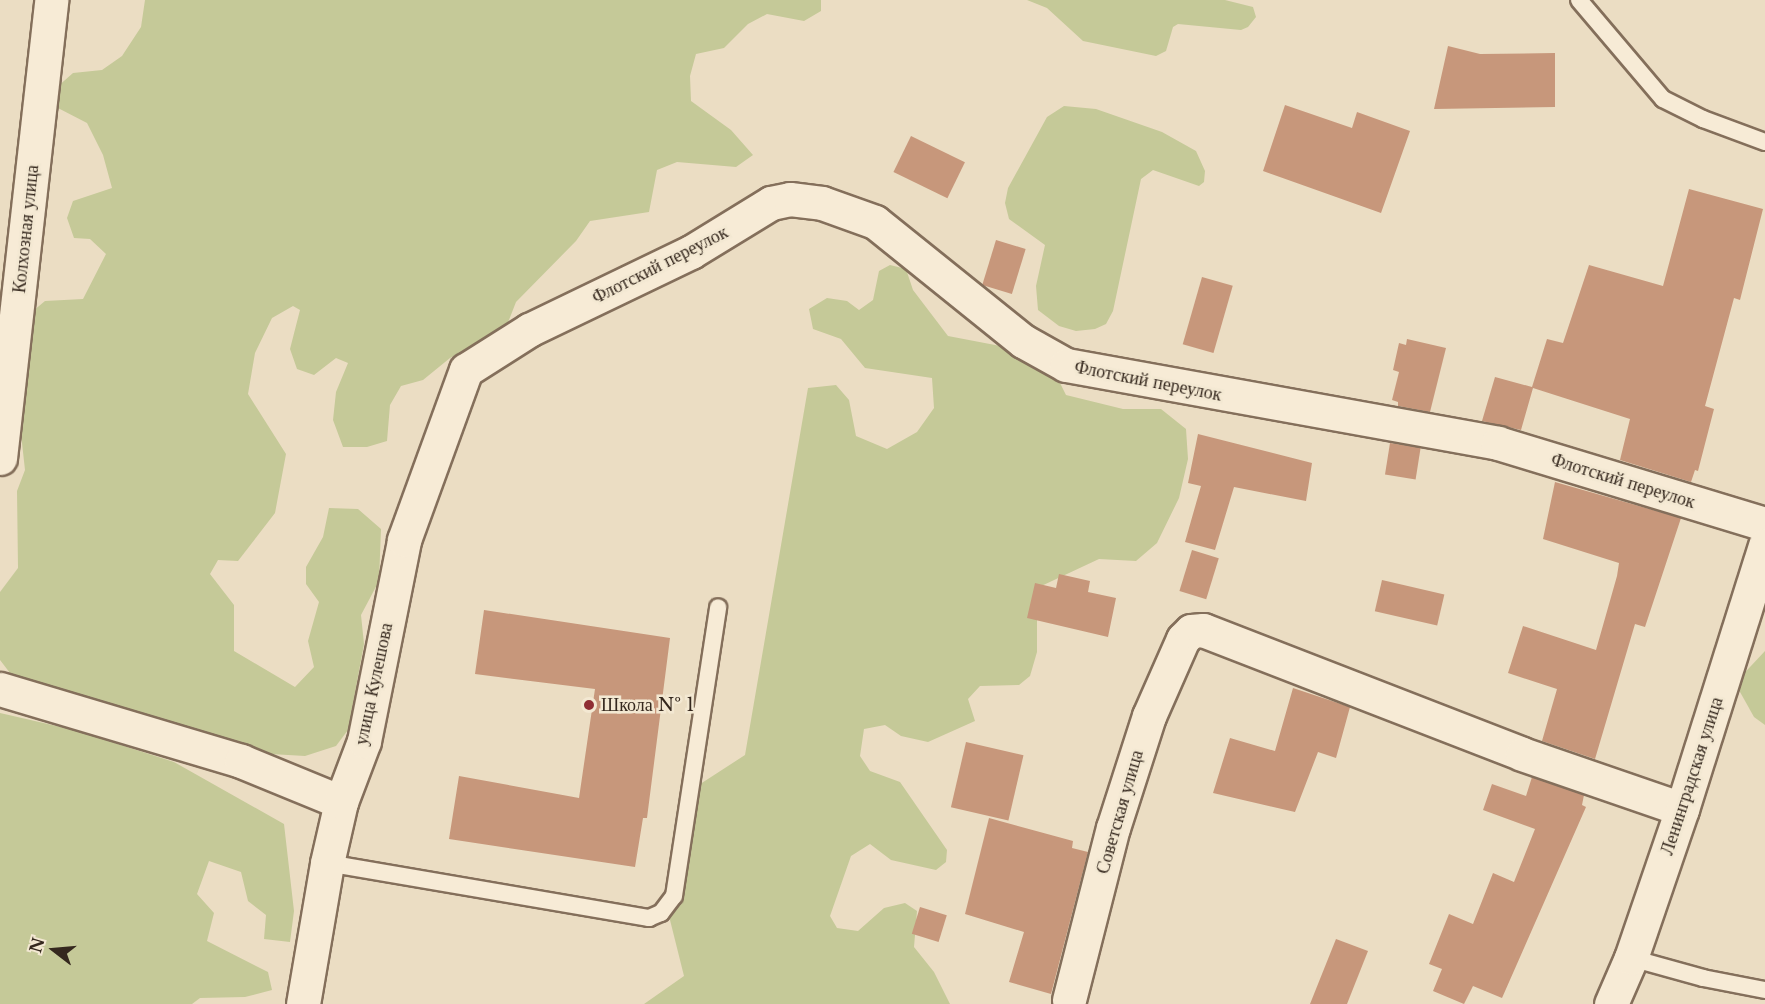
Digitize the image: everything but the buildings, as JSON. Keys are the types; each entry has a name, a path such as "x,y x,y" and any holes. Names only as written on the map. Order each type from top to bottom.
{"street":[{"name":"Колхозная улица","path":"0,458 51,0"},
{"name":"Флотский переулок","path":"466,369 529,330 691,252 771,203 790,199 822,203 875,222 1023,341 1066,365 1498,443 1765,524"},
{"name":"улица Кулешова","path":"303,1004 327,863 341,802 364,741 404,540 466,369"},
{"name":"Ленинградская улица","path":"1611,1004 1631,958 1682,809 1765,545"},
{"name":"Советская улица","path":"1069,1000 1113,828 1149,716 1183,639 1191,631 1203,630 1522,754 1682,809"},
{"path":"0,689 241,761 341,802"}],"lane":[{"path":"1579,0 1663,99 1703,119 1765,142"},
{"path":"327,863 649,918 661,913 674,896 718,607"},
{"path":"1631,958 1703,978 1765,990"}],"green space":[{"path":"145,0 821,0 821,11 804,21 767,14 748,24 724,48 696,54 690,76 691,101 731,130 753,155 736,167 677,162 657,170 649,212 590,221 576,241 516,302 507,325 450,358 423,380 401,386 390,405 387,441 367,447 343,447 333,420 336,392 348,363 336,358 314,375 297,369 290,349 300,310 293,306 272,318 255,353 248,394 286,454 275,513 238,561 218,560 210,574 234,605 234,651 295,687 314,667 308,641 319,602 306,584 306,567 323,537 329,508 358,509 381,529 379,581 361,615 364,644 348,730 336,746 305,756 254,753 43,688 10,673 0,660 0,592 18,568 17,491 25,470 20,425 28,371 23,345 33,311 45,301 83,299 106,254 90,239 74,238 67,218 73,201 112,188 103,155 87,123 56,107 56,88 73,73 102,70 122,56 141,27"},
{"path":"1027,0 1225,0 1253,7 1256,17 1248,27 1241,30 1178,24 1173,27 1166,51 1156,56 1083,41 1047,8"},
{"path":"1064,106 1096,109 1162,132 1196,151 1205,171 1204,182 1199,186 1153,170 1141,179 1113,311 1106,324 1095,329 1076,331 1059,326 1038,310 1036,286 1045,245 1009,219 1005,203 1008,188 1047,117"},
{"path":"890,265 906,269 913,290 948,336 1016,349 1048,359 1066,395 1123,409 1161,409 1186,429 1188,459 1179,498 1157,543 1136,561 1099,559 1037,588 1037,652 1030,676 1019,685 980,686 968,699 975,721 928,742 901,736 885,725 864,729 860,756 870,771 900,782 947,850 946,862 936,870 891,860 870,844 851,856 830,916 837,928 858,931 884,908 905,903 917,911 914,947 934,972 950,1004 644,1004 684,976 668,912 691,790 745,755 808,388 836,385 849,400 856,436 887,449 917,432 934,408 932,378 865,368 841,339 813,329 809,309 827,298 847,301 859,310 873,300 879,271"},
{"path":"1765,651 1765,725 1754,717 1735,683"},
{"path":"0,713 74,730 174,762 284,824 294,911 290,942 264,939 266,915 248,901 241,872 209,861 197,894 214,913 207,941 268,972 272,990 245,997 200,998 192,1004 0,1004"}],"place":[{"name":"Школа № 1","path":"589,705"}]}
